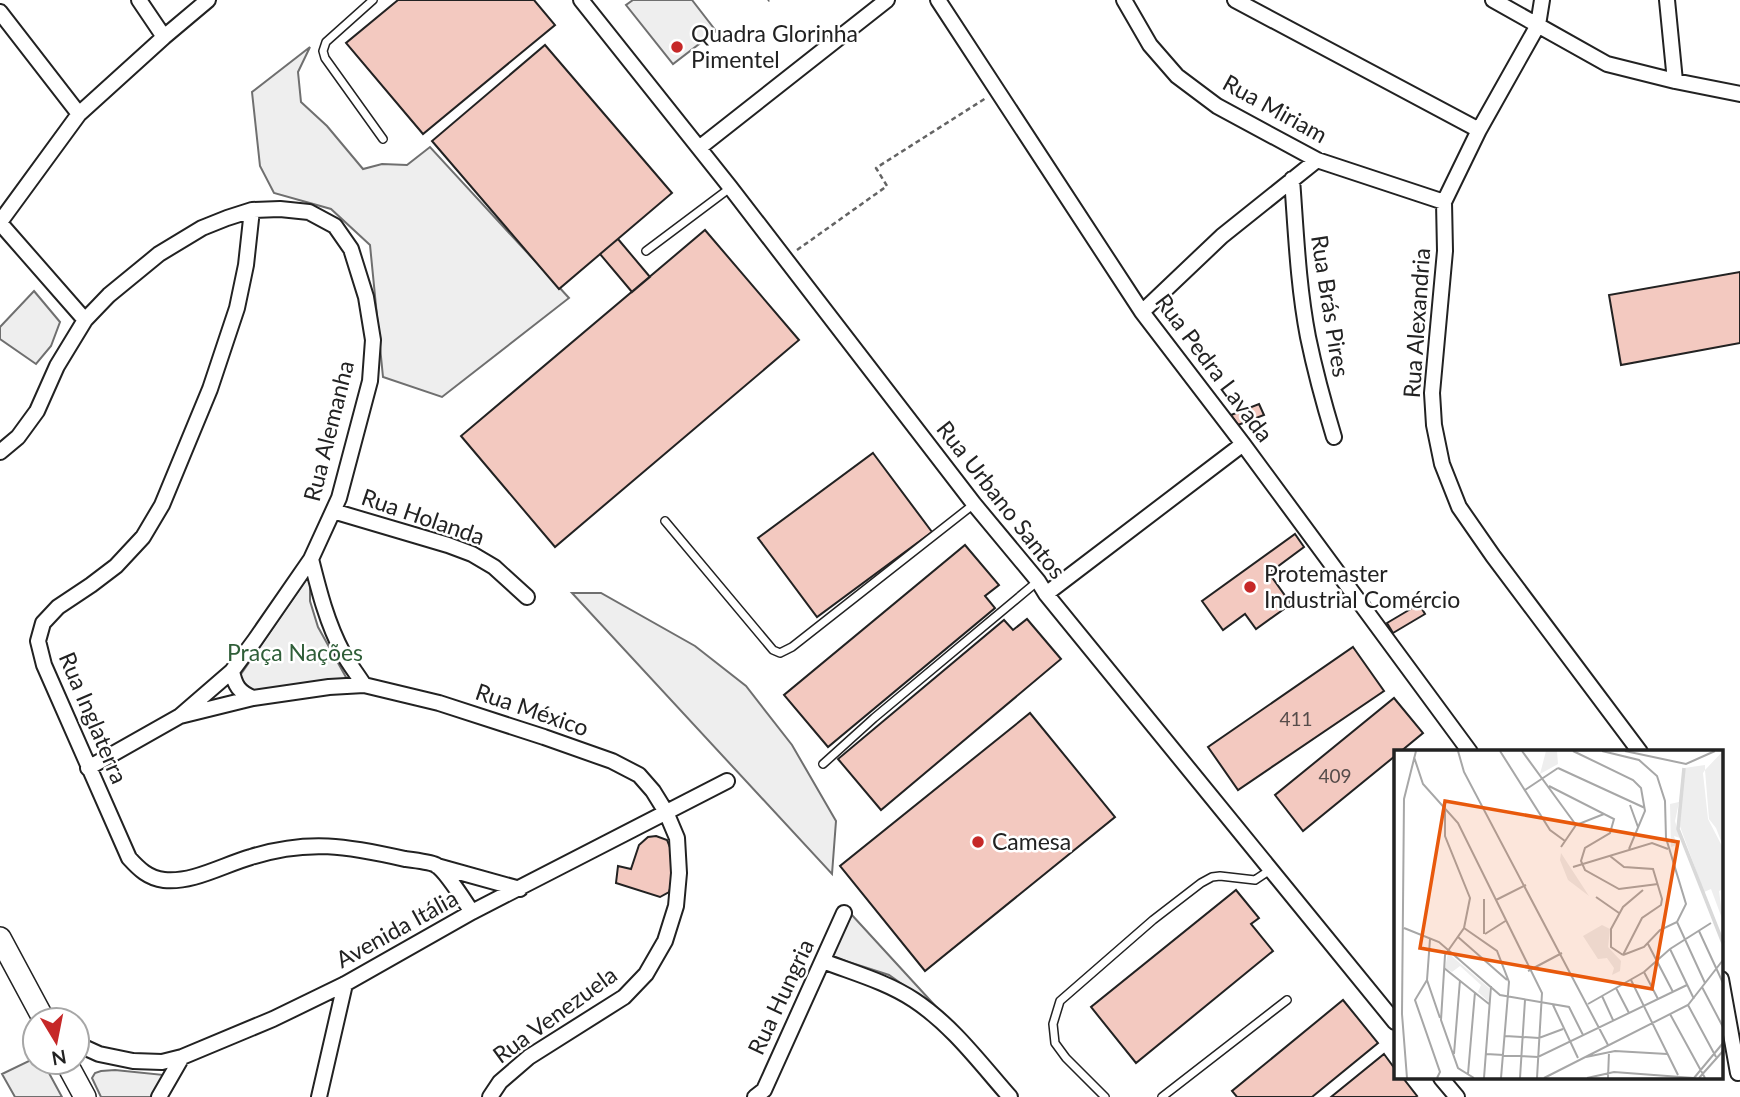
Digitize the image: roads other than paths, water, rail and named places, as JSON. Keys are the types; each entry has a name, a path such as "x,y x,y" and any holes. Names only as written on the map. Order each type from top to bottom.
{"street":[{"path":"139,0 164,37"},
{"path":"85,320 0,222 79,114 208,0"},
{"name":"Rua Urbano Santos","path":"580,0 730,187 974,503 1394,1021"},
{"path":"699,148 887,0"},
{"name":"Rua Pedra Lavada","path":"938,0 1142,312 1243,444 1468,750"},
{"name":"Rua Miriam","path":"1124,0 1150,45 1177,76 1217,106 1317,160 1444,202"},
{"path":"1235,0 1479,130"},
{"path":"1493,0 1607,64 1740,94"},
{"path":"1538,25 1542,0"},
{"path":"1667,0 1675,81"},
{"path":"0,12 79,114"},
{"name":"Rua Alexandria","path":"1538,25 1479,130 1444,202 1445,251 1432,393 1434,425 1442,464 1459,508 1638,750"},
{"path":"1142,312 1222,236 1317,160"},
{"name":"Rua Brás Pires","path":"1292,179 1307,334 1334,437"},
{"name":"Rua Alemanha","path":"0,452 18,437 37,411 57,366 85,320 109,295 159,254 202,229 252,210 309,212 335,226 351,249 366,297 373,340 370,381 339,498 311,559 232,671 180,716"},
{"name":"Rua Inglaterra","path":"252,210 246,265 237,307 210,389 162,505 143,537 116,566 58,607 43,623 38,641 44,665 129,858 144,874 163,880 188,879 253,856 286,848 325,845 361,849 436,865 520,889"},
{"path":"1042,587 1243,444"},
{"name":"Rua Holanda","path":"333,511 472,554 494,567 527,597"},
{"path":"311,559 332,630 364,685"},
{"path":"232,671 238,690 253,698"},
{"name":"Rua México","path":"88,768 180,716 253,698 364,685 439,702 612,761 639,775 666,811"},
{"name":"Avenida Itália","path":"91,1050 134,1061 162,1062 182,1057 345,985 472,912 727,781"},
{"name":"Rua Venezuela","path":"490,1097 500,1082 529,1057 624,997 646,974 666,940 676,906 679,873 677,838 666,811"},
{"path":"436,865 472,912"},
{"name":"Rua Hungria","path":"763,1095 844,913"},
{"path":"0,939 36,1006"},
{"path":"823,961 880,982 913,1000 947,1026 1010,1097"},
{"path":"1722,984 1739,1074"},
{"path":"319,1097 345,985"},
{"path":"159,1097 182,1057"},
{"path":"1722,1060 1739,1074"},
{"path":"74,1076 85,1097"},
{"path":"1443,1080 1457,1097"}],"lane":[{"path":"373,0 326,42 323,51 383,139"},
{"path":"646,251 730,187"},
{"path":"665,521 773,650 780,653 792,648 974,503"},
{"path":"823,764 874,718 1042,587"},
{"path":"1105,1097 1066,1058 1055,1043 1053,1024 1060,1002 1153,920 1201,883 1220,876 1255,880 1271,869"},
{"path":"1162,1097 1287,1000"}],"place":[{"name":"Quadra Glorinha Pimentel","path":"677,47"},
{"name":"Protemaster Industrial Comércio","path":"1250,587"},
{"name":"Camesa","path":"978,842"}],"park label":[{"name":"Praça Nações","path":"295,653"}]}
